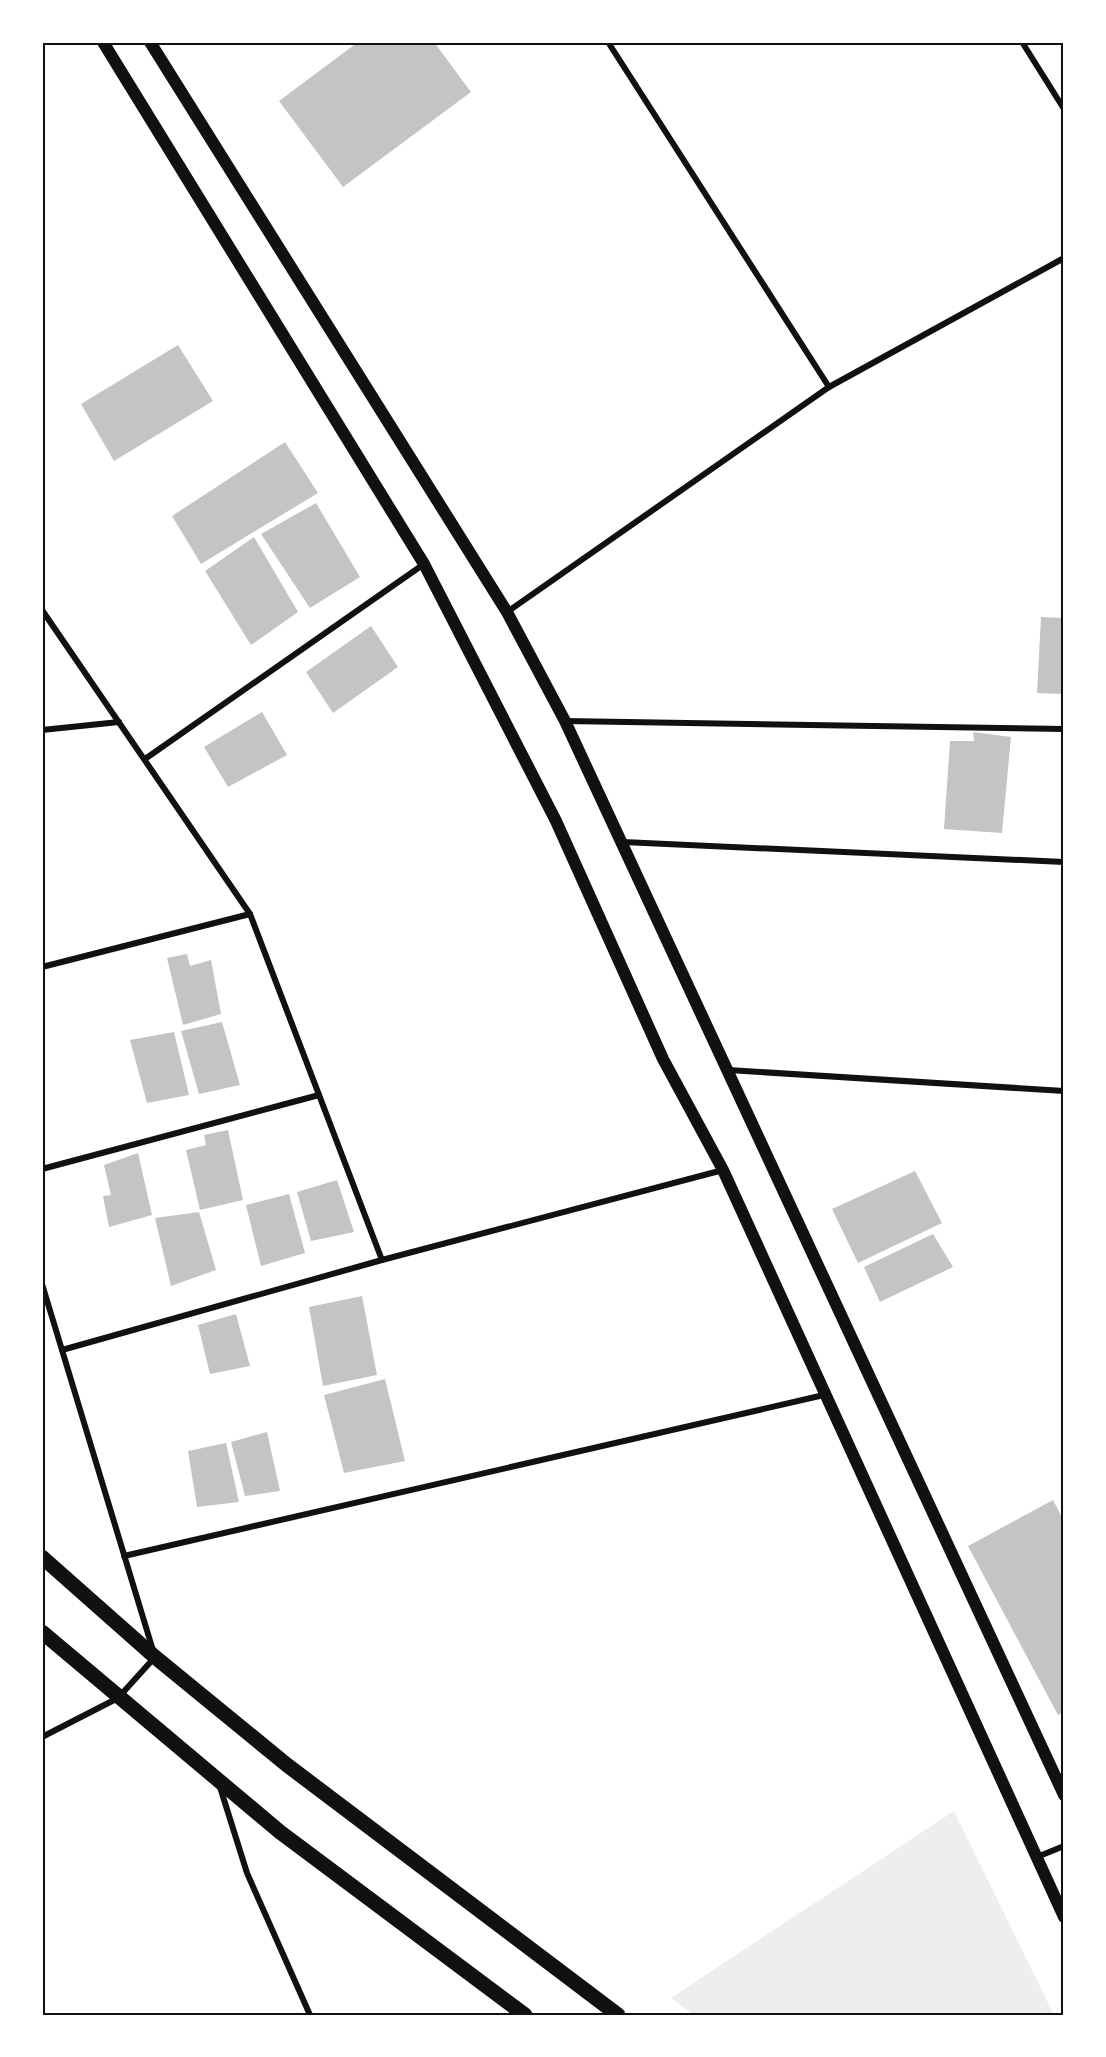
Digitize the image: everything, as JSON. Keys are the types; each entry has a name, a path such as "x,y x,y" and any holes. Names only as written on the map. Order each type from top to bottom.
{"main road":[{"path":"104,42 424,564 556,821 663,1059 723,1170 1064,1917"},
{"path":"150,42 507,612 565,721 1064,1795"},
{"path":"42,1557 155,1658 287,1765 618,2015"},
{"path":"42,1632 280,1832 525,2015"}],"street":[{"path":"608,42 829,387"},
{"path":"1023,42 1064,109"},
{"path":"507,612 829,387 1064,258"},
{"path":"145,759 424,564"},
{"path":"42,610 250,914 382,1260"},
{"path":"565,721 1064,729"},
{"path":"42,730 119,722"},
{"path":"623,842 1064,862"},
{"path":"42,966 250,914"},
{"path":"728,1070 1064,1091"},
{"path":"42,1169 319,1095"},
{"path":"62,1350 382,1260 723,1170"},
{"path":"42,1284 155,1658 118,1698 42,1737"},
{"path":"124,1556 824,1395"},
{"path":"218,1780 247,1873 310,2015"},
{"path":"1036,1858 1064,1846"}],"shaded area":[{"path":"954,1811 1054,2015 694,2015 671,1998"}],"building":[{"path":"358,42 434,42 471,92 343,187 279,101"},
{"path":"178,345 213,401 114,461 81,404"},
{"path":"285,442 318,493 201,564 172,516"},
{"path":"316,503 360,577 310,608 261,534"},
{"path":"254,537 298,612 251,645 205,571"},
{"path":"1041,617 1064,618 1064,694 1037,693"},
{"path":"371,626 398,667 333,713 306,672"},
{"path":"262,712 287,755 228,787 204,747"},
{"path":"973,732 1011,737 1002,833 944,829 950,741 974,741"},
{"path":"187,954 190,966 211,960 221,1014 183,1025 167,958"},
{"path":"222,1022 240,1085 199,1094 181,1031"},
{"path":"174,1032 189,1095 147,1103 130,1040"},
{"path":"228,1130 243,1200 200,1210 186,1150 206,1145 204,1135"},
{"path":"138,1153 152,1215 109,1227 103,1196 111,1195 104,1165"},
{"path":"915,1171 942,1223 858,1263 832,1209"},
{"path":"337,1180 354,1232 311,1241 297,1192"},
{"path":"289,1194 305,1253 261,1266 246,1205"},
{"path":"199,1212 216,1270 171,1286 155,1218"},
{"path":"933,1234 953,1267 880,1302 864,1267"},
{"path":"362,1296 377,1375 323,1386 309,1307"},
{"path":"236,1314 250,1366 210,1374 198,1325"},
{"path":"385,1379 405,1461 344,1473 324,1395"},
{"path":"267,1432 280,1491 245,1496 231,1442"},
{"path":"226,1443 239,1502 197,1507 188,1451"},
{"path":"1053,1500 1064,1521 1064,1712 1058,1715 968,1546"}]}
